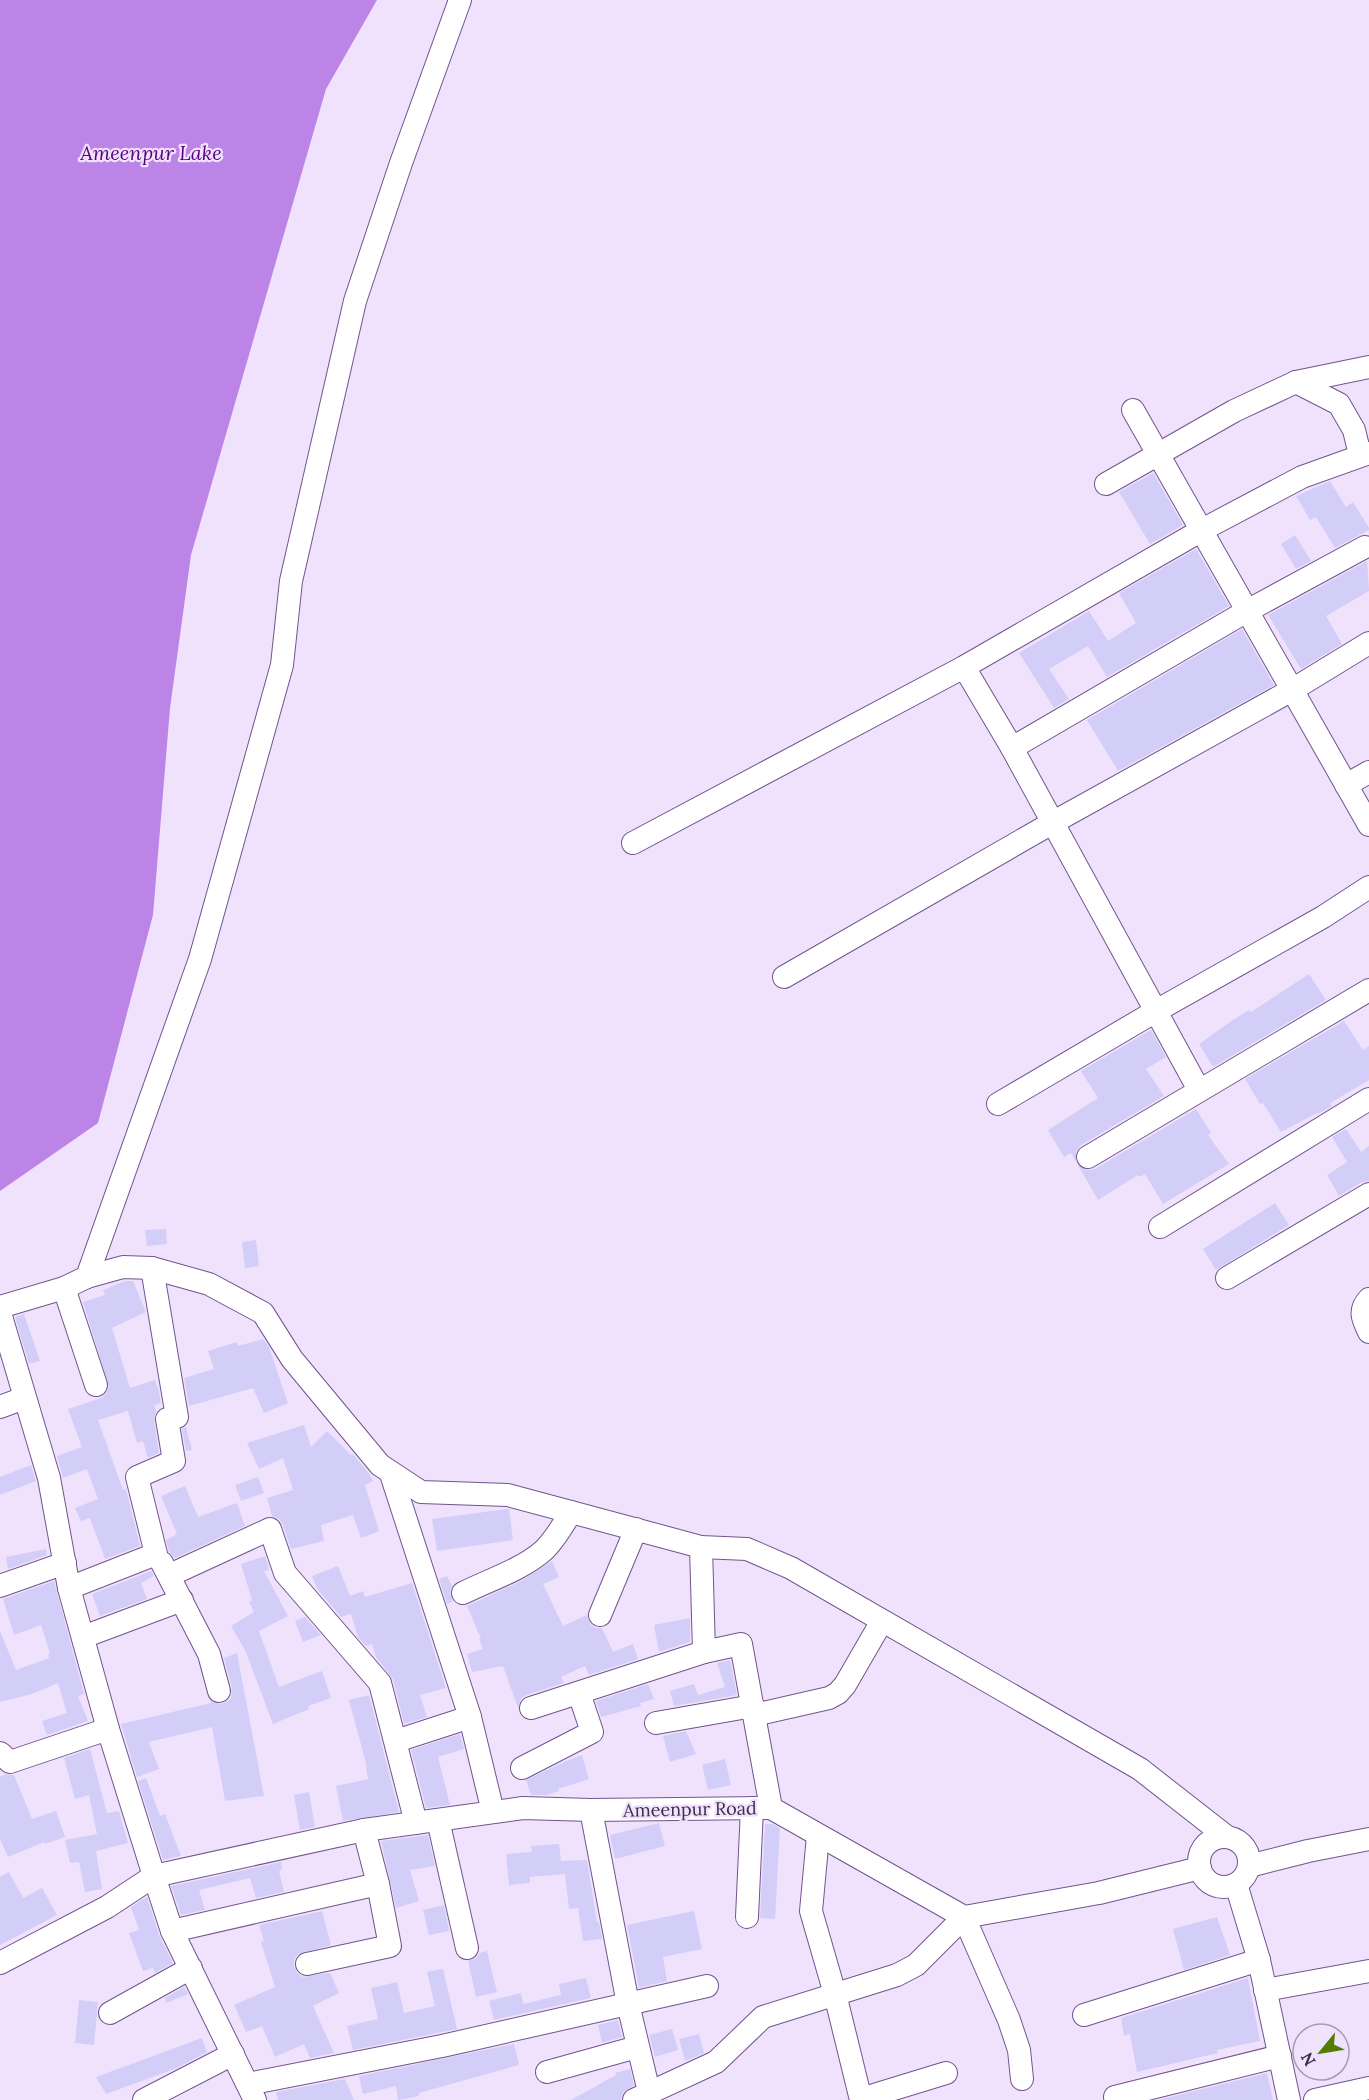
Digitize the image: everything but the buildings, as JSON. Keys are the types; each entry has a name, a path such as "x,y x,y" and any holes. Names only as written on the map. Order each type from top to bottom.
{"street":[{"path":"87,1277 200,959 282,665 291,581 355,301 401,163 460,0"},
{"path":"1107,484 1234,411 1296,382 1369,367"},
{"path":"633,843 964,667 1202,530 1302,477 1364,454 1339,404 1296,382"},
{"path":"1133,410 1369,825"},
{"path":"1012,748 1247,611 1365,547"},
{"path":"784,977 1052,823 1292,690 1369,643"},
{"path":"964,667 1012,748 1199,1090"},
{"path":"1346,785 1369,772"},
{"path":"998,1104 1156,1011 1323,917 1369,887"},
{"path":"1088,1157 1369,990"},
{"path":"1160,1227 1369,1099"},
{"path":"1227,1278 1369,1194"},
{"path":"0,1307 123,1267 152,1268 209,1284 263,1313 292,1359 380,1465 422,1492 508,1495 701,1547 747,1550 791,1568 1140,1769 1234,1841 1249,1858 1242,1875 1289,2100"},
{"path":"152,1268 177,1417 167,1419 174,1461 136,1477 156,1554 170,1575 209,1654 219,1691"},
{"path":"64,1288 96,1385"},
{"path":"1369,1299 1364,1304 1361,1317 1369,1332"},
{"path":"0,1314 50,1478 69,1588 82,1637 154,1876 172,1931 252,2092 441,2046 707,1986"},
{"path":"0,1407 24,1398"},
{"path":"391,1474 470,1717 493,1812"},
{"path":"463,1593 522,1565 542,1552 571,1512"},
{"path":"170,1575 270,1529 285,1573 380,1683 396,1741 427,1821 467,1948"},
{"path":"600,1615 636,1529"},
{"path":"701,1547 704,1652"},
{"path":"69,1588 156,1554"},
{"path":"0,1586 65,1563"},
{"path":"82,1637 182,1600"},
{"path":"656,1723 829,1698 845,1685 882,1620"},
{"path":"531,1708 704,1652 741,1644 753,1710 761,1808 747,1917"},
{"path":"522,1768 592,1732 579,1693"},
{"path":"396,1741 470,1717"},
{"path":"0,1753 10,1762 108,1729"},
{"name":"Ameenpur Road","path":"154,1876 364,1830 523,1808 591,1810 761,1808 818,1836 964,1917"},
{"path":"591,1810 637,2047 642,2096 716,2062 763,2017 897,1975 916,1965 964,1917 1099,1893 1200,1868"},
{"path":"307,1964 390,1946 378,1884 364,1830"},
{"path":"818,1836 811,1911 835,1994 861,2099 946,2073"},
{"path":"1308,1851 1212,1840 1206,1845 1199,1859 1200,1868 1203,1876 1217,1886 1226,1887 1242,1875 1308,1851 1369,1839"},
{"path":"0,1963 107,1907 154,1876"},
{"path":"172,1931 378,1884"},
{"path":"964,1917 1009,2020 1019,2050 1022,2079"},
{"path":"1084,2014 1258,1960"},
{"path":"110,2013 191,1968"},
{"path":"1265,1990 1369,1971"},
{"path":"547,2072 637,2047"},
{"path":"144,2100 233,2054"},
{"path":"1114,2097 1280,2056"},
{"path":"1315,2100 1369,2088"}],"water":[{"name":"Ameenpur Lake","path":"0,0 377,0 326,89 191,555 170,708 153,915 98,1123 0,1191"}]}
